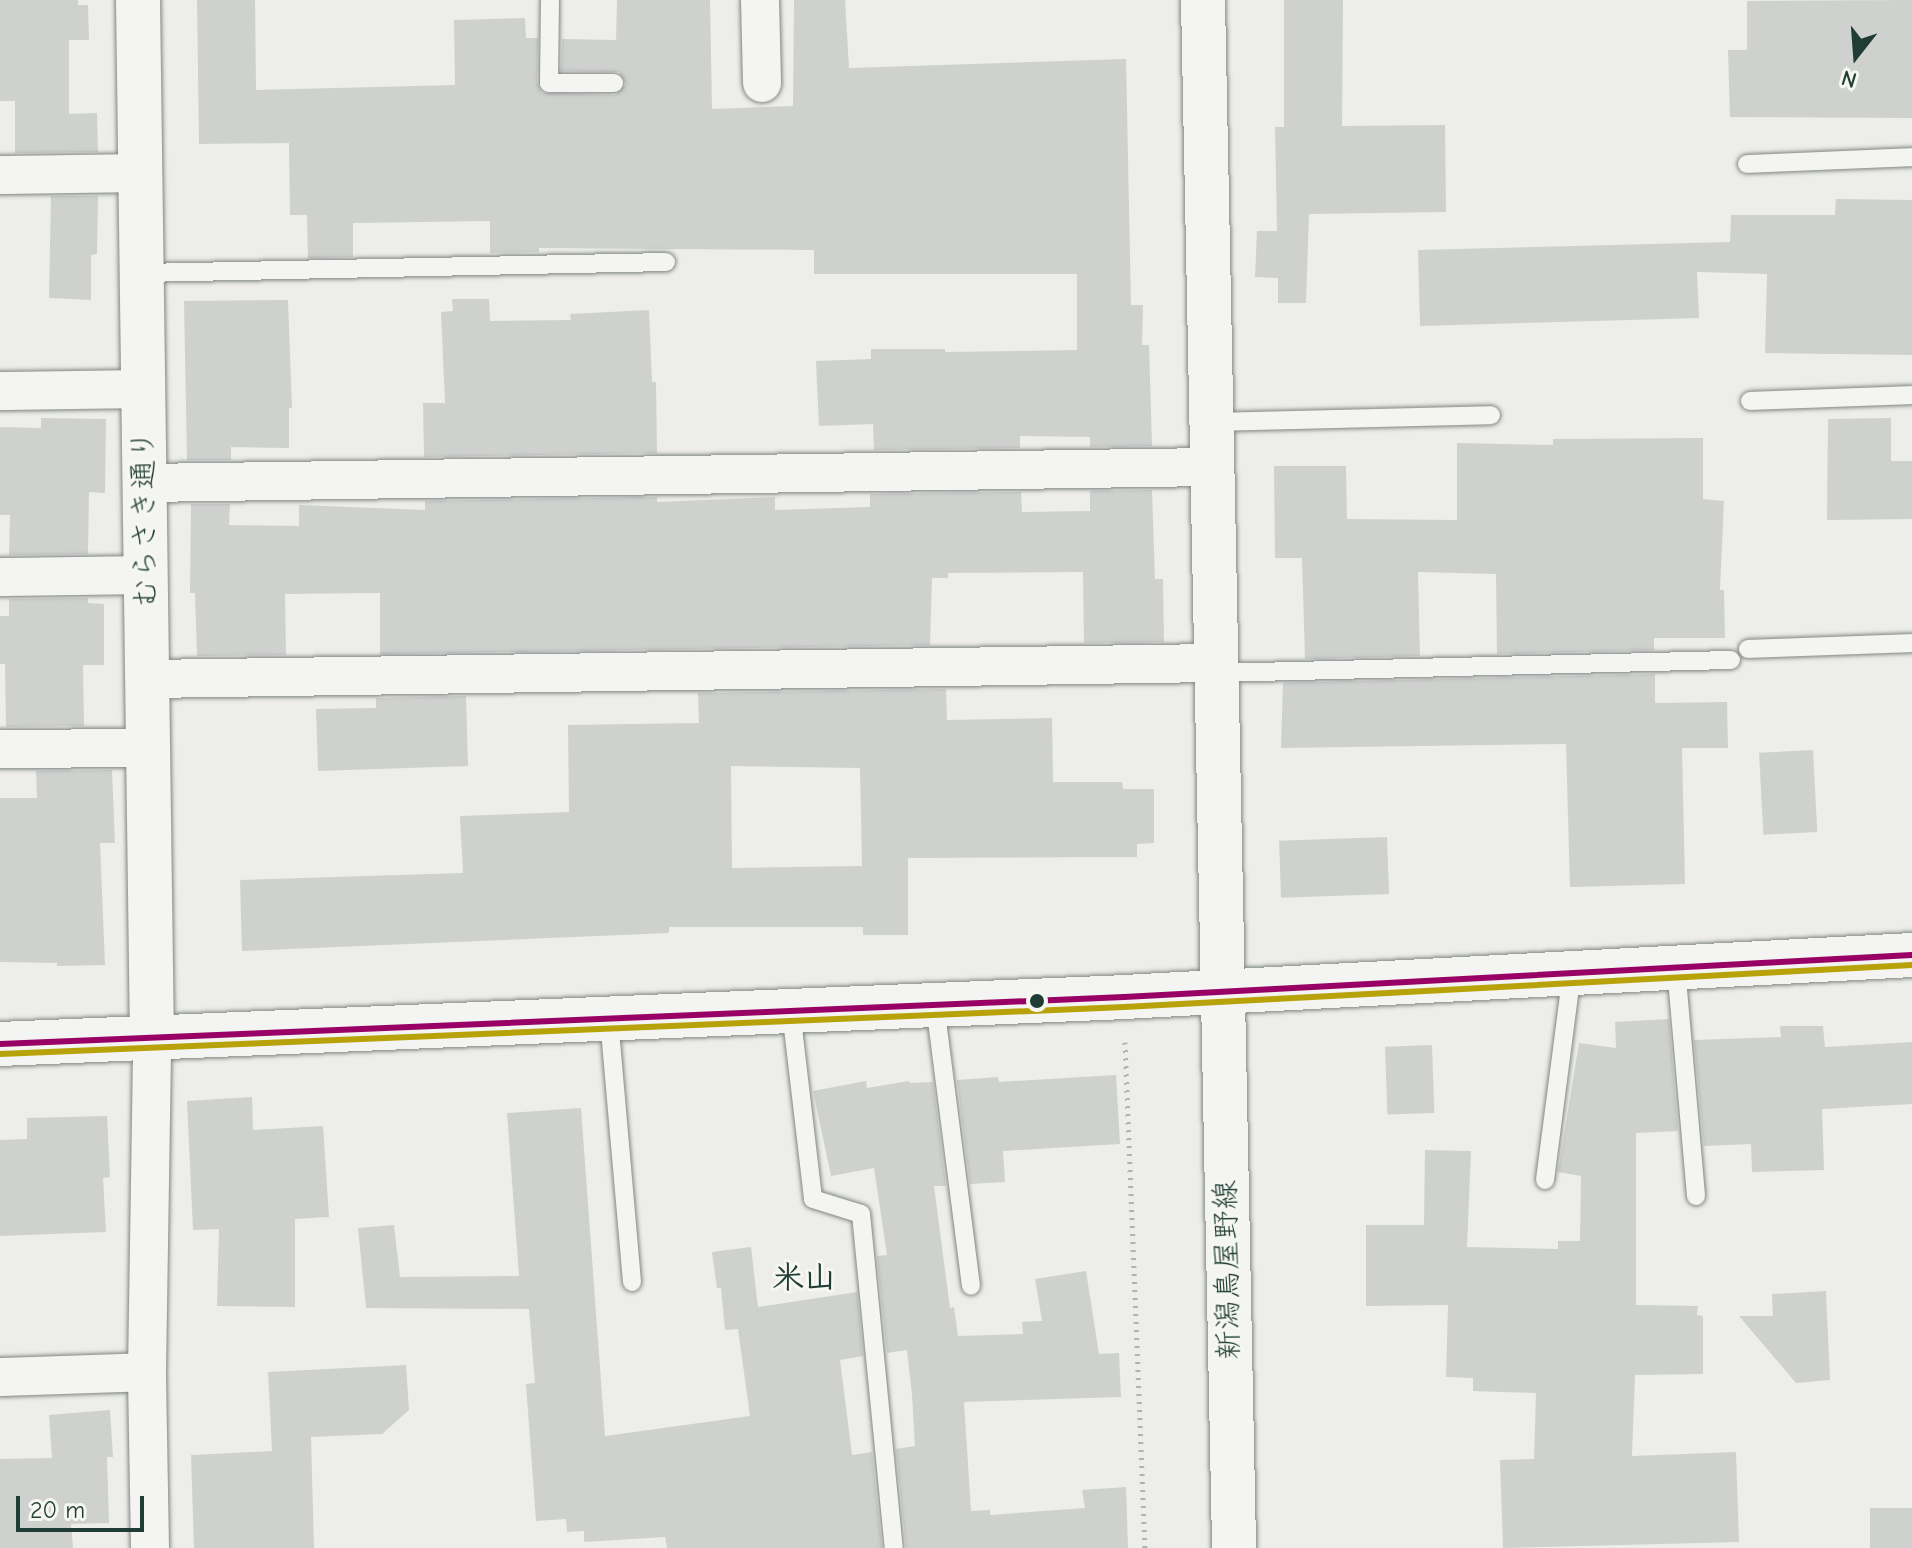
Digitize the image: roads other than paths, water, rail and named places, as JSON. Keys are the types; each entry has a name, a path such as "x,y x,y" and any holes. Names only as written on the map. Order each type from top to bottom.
{"street":[{"name":"むらさき通り","path":"138,0 152,1039"},
{"path":"760,0 762,83"},
{"name":"新潟鳥屋野線","path":"1203,0 1234,1548"},
{"path":"0,175 141,173"},
{"path":"0,391 143,389"},
{"path":"145,483 1212,467"},
{"path":"0,577 146,575"},
{"path":"148,679 1216,668"},
{"path":"0,749 148,748"},
{"path":"0,1044 1124,997 1912,955"},
{"path":"150,1548 147,1372 152,1039"},
{"path":"0,1377 147,1372"}],"lane":[{"path":"550,0 549,83 614,83"},
{"path":"1747,164 1912,157"},
{"path":"142,273 666,262"},
{"path":"1750,401 1912,395"},
{"path":"1211,422 1491,415"},
{"path":"1748,649 1912,643"},
{"path":"1216,668 1731,660"},
{"path":"1676,967 1696,1196"},
{"path":"1545,1180 1572,973"},
{"path":"935,1005 971,1286"},
{"path":"791,1011 813,1199 861,1214 894,1548"},
{"path":"609,1019 632,1282"}],"district":[{"name":"米山","path":"804,1278"}]}
